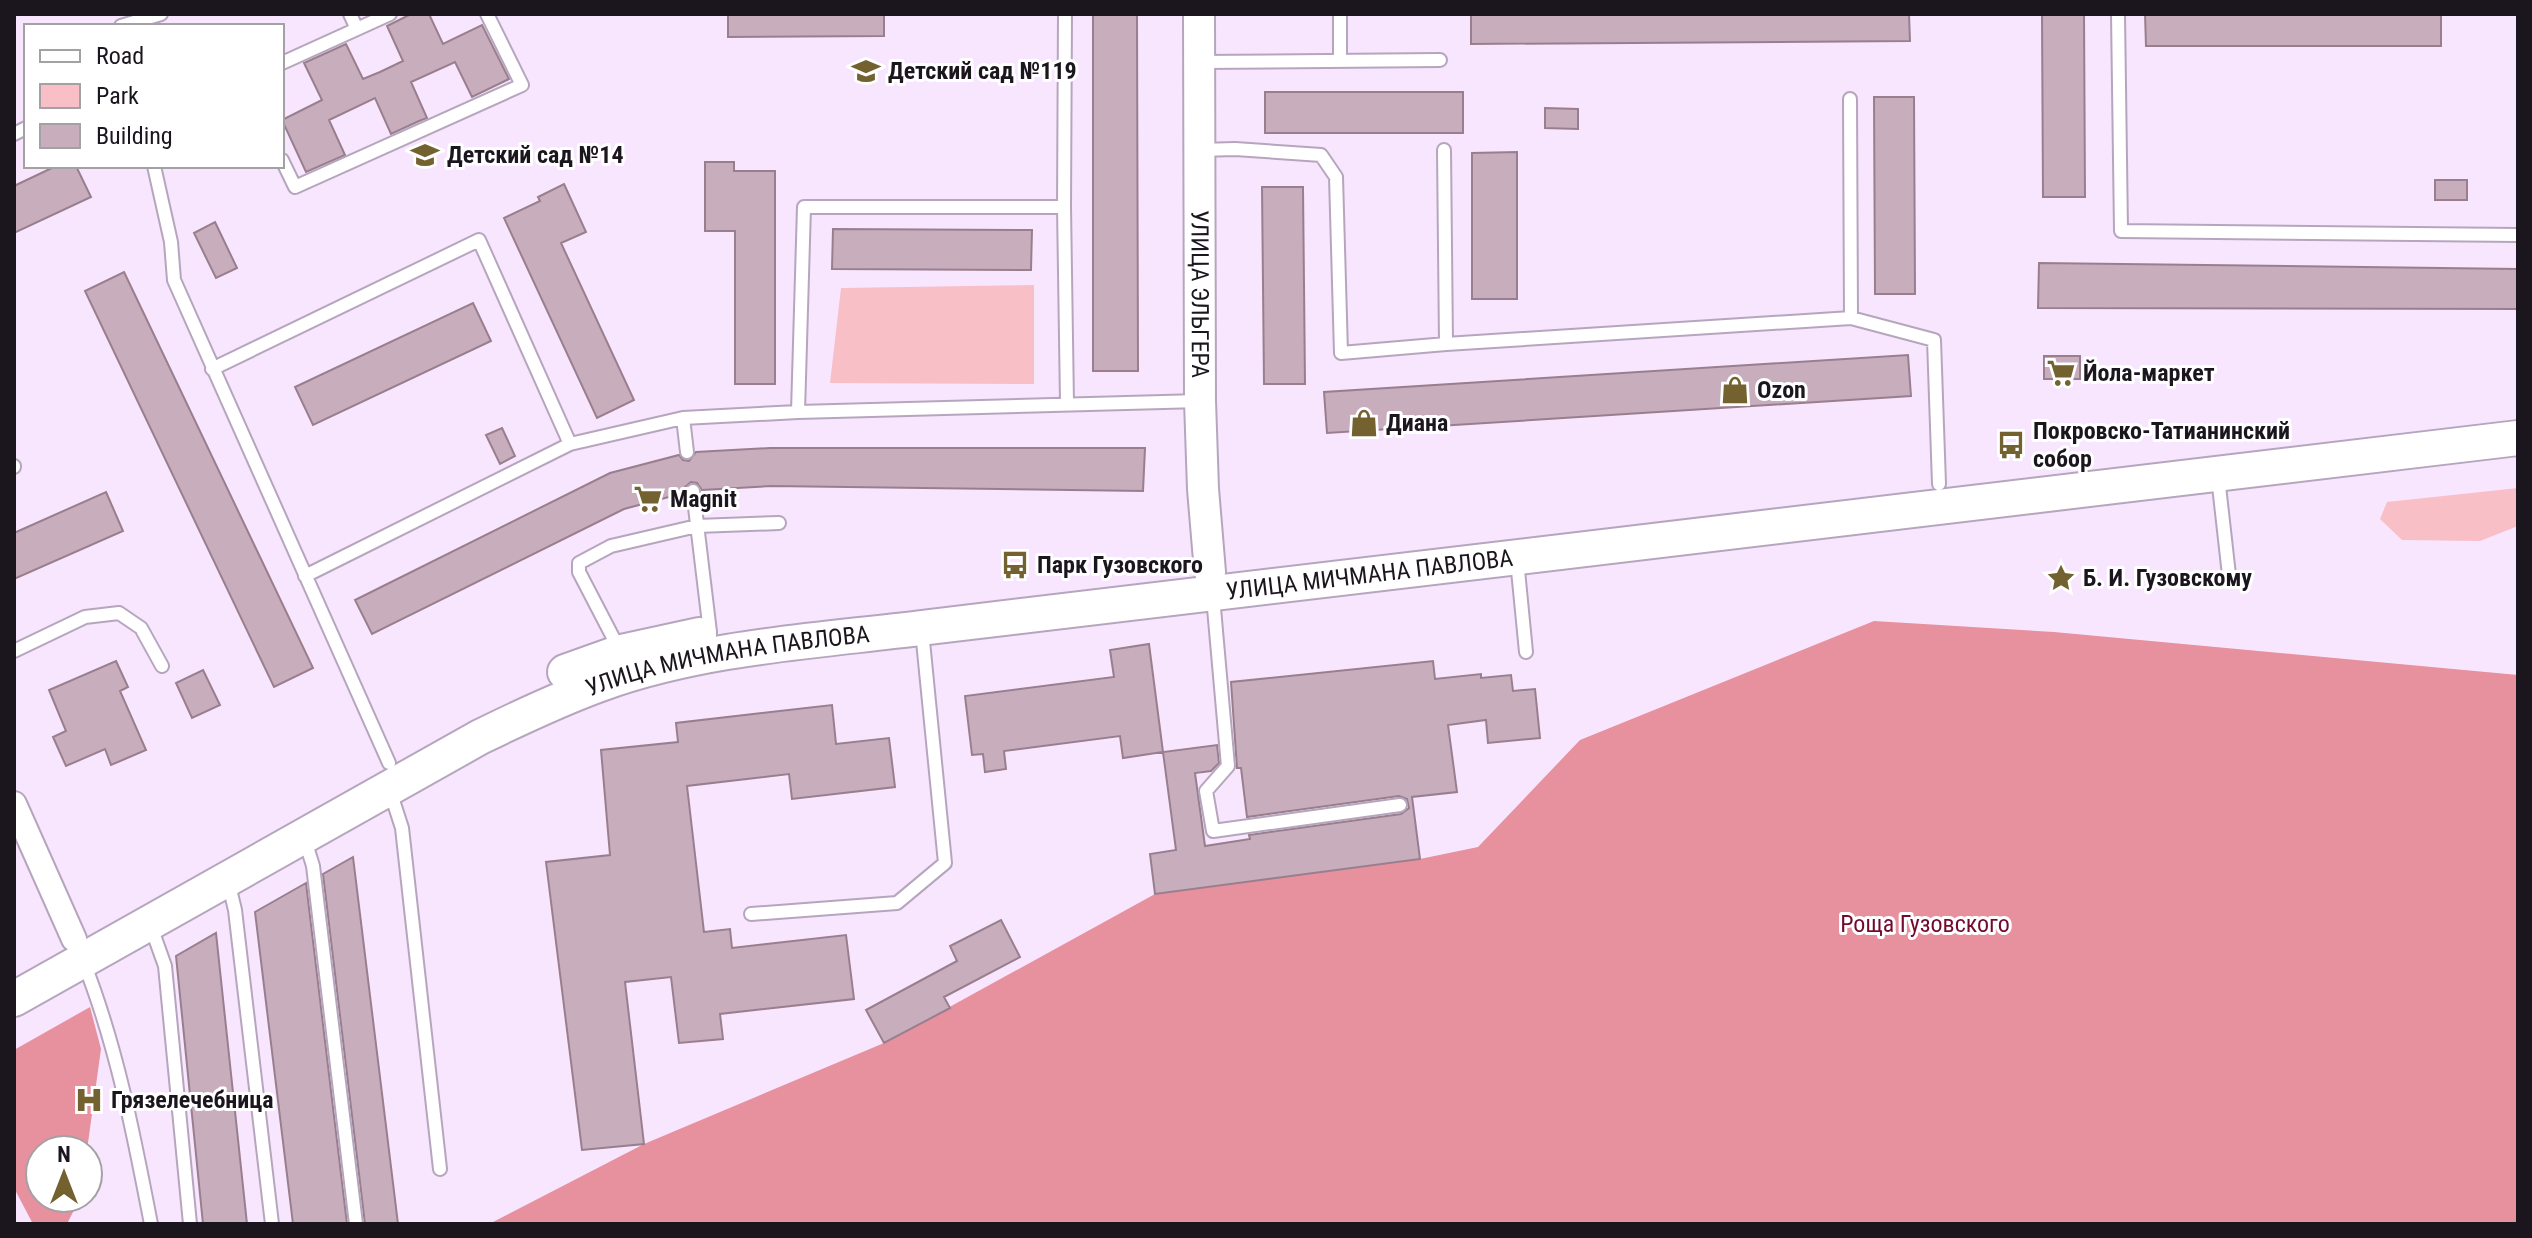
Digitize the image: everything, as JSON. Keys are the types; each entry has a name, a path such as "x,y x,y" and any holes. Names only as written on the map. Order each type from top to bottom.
{"main road":[{"name":"УЛИЦА МИЧМАНА ПАВЛОВА","path":"2217,463 2518,415"},
{"name":"УЛИЦА МИЧМАНА ПАВЛОВА","path":"392,778 488,708 566,672 621,652 711,644 2217,463 2518,438"},
{"name":"УЛИЦА МИЧМАНА ПАВЛОВА","path":"14,999 79,950 301,825 392,778 552,702 711,644"},
{"name":"УЛИЦА МИЧМАНА ПАВЛОВА","path":"14,973 149,921 227,878 301,825"}],"street":[{"name":"УЛИЦА ЭЛЬГЕРА","path":"1199,14 1200,401 1211,583"},
{"path":"14,804 79,950"}],"lane":[{"path":"128,24 161,14"},
{"path":"350,14 357,29"},
{"path":"284,62 390,14"},
{"path":"284,164 295,187 522,85 487,14"},
{"path":"1065,14 1067,403"},
{"path":"1340,14 1340,61"},
{"path":"2118,14 2121,231 2518,235"},
{"path":"1200,62 1440,60"},
{"path":"1850,99 1851,318"},
{"path":"1200,150 1235,149 1321,155 1336,177 1341,353 1851,318 1934,340 1940,495"},
{"path":"1444,150 1446,344"},
{"path":"154,168 171,242 174,280 392,778 402,828 440,1169"},
{"path":"798,412 804,207 1064,207"},
{"path":"212,369 479,240 570,444"},
{"path":"305,576 570,444 683,418 1200,401"},
{"path":"683,418 687,452"},
{"path":"2217,463 2229,575"},
{"path":"693,491 711,644"},
{"path":"621,652 579,572 579,563 611,546 697,526 779,523"},
{"path":"1516,546 1526,652"},
{"path":"1211,583 1228,766 1206,791 1213,831 1400,805"},
{"path":"14,651 85,617 119,613 141,628 162,666"},
{"path":"751,914 897,903 945,863 920,617"},
{"path":"301,825 313,866 356,1224"},
{"path":"227,878 235,910 272,1224"},
{"path":"149,921 165,966 190,1224"},
{"path":"79,950 99,1002 133,1129 151,1224"}],"green space":[{"path":"1034,285 1034,384 830,383 841,288"},
{"path":"2518,488 2518,526 2480,541 2402,540 2380,519 2387,502"},
{"name":"Роща Гузовского","path":"1874,621 2054,632 2518,675 2518,1224 489,1224 644,1144 884,1043 1155,894 1420,859 1478,847 1580,740"},
{"path":"90,1007 101,1049 89,1134 24,1134 24,1207 14,1188 14,1050"},
{"path":"28,1214 72,1214 67,1224 33,1224"}],"building":[{"path":"411,14 429,14 443,44 482,25 509,79 472,97 455,62 411,82 427,118 391,134 375,98 329,120 345,155 306,172 284,124 284,119 322,100 304,63 346,44 363,79 380,72 403,61 387,26"},
{"path":"728,14 884,14 884,36 728,37"},
{"path":"1093,14 1137,14 1138,371 1093,371"},
{"path":"1471,14 1909,14 1910,41 1471,44"},
{"path":"2042,14 2084,14 2085,197 2043,197"},
{"path":"2145,14 2441,14 2441,46 2146,46"},
{"path":"1265,92 1463,92 1463,133 1265,133"},
{"path":"1874,97 1914,97 1915,294 1875,294"},
{"path":"1545,108 1578,109 1578,129 1545,128"},
{"path":"1517,152 1517,299 1472,299 1472,153"},
{"path":"705,162 734,162 734,171 775,171 775,384 735,384 735,231 705,231"},
{"path":"52,168 77,168 91,197 14,233 14,186"},
{"path":"2435,180 2467,180 2467,200 2435,200"},
{"path":"564,184 586,232 561,243 634,400 597,418 504,218 540,201 538,197"},
{"path":"1262,187 1303,187 1305,384 1264,384"},
{"path":"215,222 237,268 216,278 194,233"},
{"path":"833,229 1032,230 1031,270 832,269"},
{"path":"2039,263 2518,269 2518,309 2038,308"},
{"path":"124,272 313,668 274,687 85,291"},
{"path":"473,303 491,341 313,425 295,387"},
{"path":"1908,355 1911,396 1327,433 1324,392"},
{"path":"2044,356 2080,356 2080,379 2044,379"},
{"path":"502,428 515,456 500,464 486,435"},
{"path":"770,448 1145,448 1143,491 771,486 702,490 697,483 691,482 684,493 624,509 372,634 355,600 610,473 679,455 689,461 696,452"},
{"path":"106,492 123,531 14,579 14,533"},
{"path":"1149,644 1163,752 1123,758 1120,736 1004,751 1006,769 985,772 983,754 972,755 965,696 1114,677 1110,650"},
{"path":"116,661 128,687 120,691 146,750 111,765 105,749 66,766 53,737 66,731 49,690"},
{"path":"1433,661 1435,679 1481,674 1481,678 1511,675 1513,691 1535,689 1540,738 1488,743 1486,720 1448,725 1457,792 1412,797 1420,859 1155,894 1150,854 1176,850 1163,752 1217,745 1219,763 1211,771 1195,773 1205,846 1250,839 1249,835 1401,814 1409,808 1407,799 1399,796 1247,817 1241,768 1237,768 1231,682"},
{"path":"203,670 220,705 192,718 176,683"},
{"path":"832,705 836,744 889,738 895,787 792,799 789,774 687,786 704,932 730,929 732,948 846,935 854,999 720,1014 723,1039 679,1043 671,977 625,982 644,1144 582,1150 546,862 610,855 601,750 678,742 676,723"},
{"path":"353,857 398,1224 365,1224 323,874"},
{"path":"306,883 347,1224 293,1224 255,912"},
{"path":"1001,920 1020,957 944,997 950,1008 884,1043 866,1010 957,961 950,946"},
{"path":"216,933 247,1224 203,1224 176,956"}],"place":[{"name":"Детский сад №119","path":"866,71"},
{"name":"Детский сад №14","path":"425,155"},
{"name":"Йола-маркет","path":"2061,373"},
{"name":"Ozon","path":"1735,390"},
{"name":"Диана","path":"1364,423"},
{"name":"Покровско-Татианинский собор","path":"2011,445"},
{"name":"Magnit","path":"648,499"},
{"name":"Парк Гузовского","path":"1015,565"},
{"name":"Б. И. Гузовскому","path":"2061,578"},
{"name":"Грязелечебница","path":"89,1100"}]}
